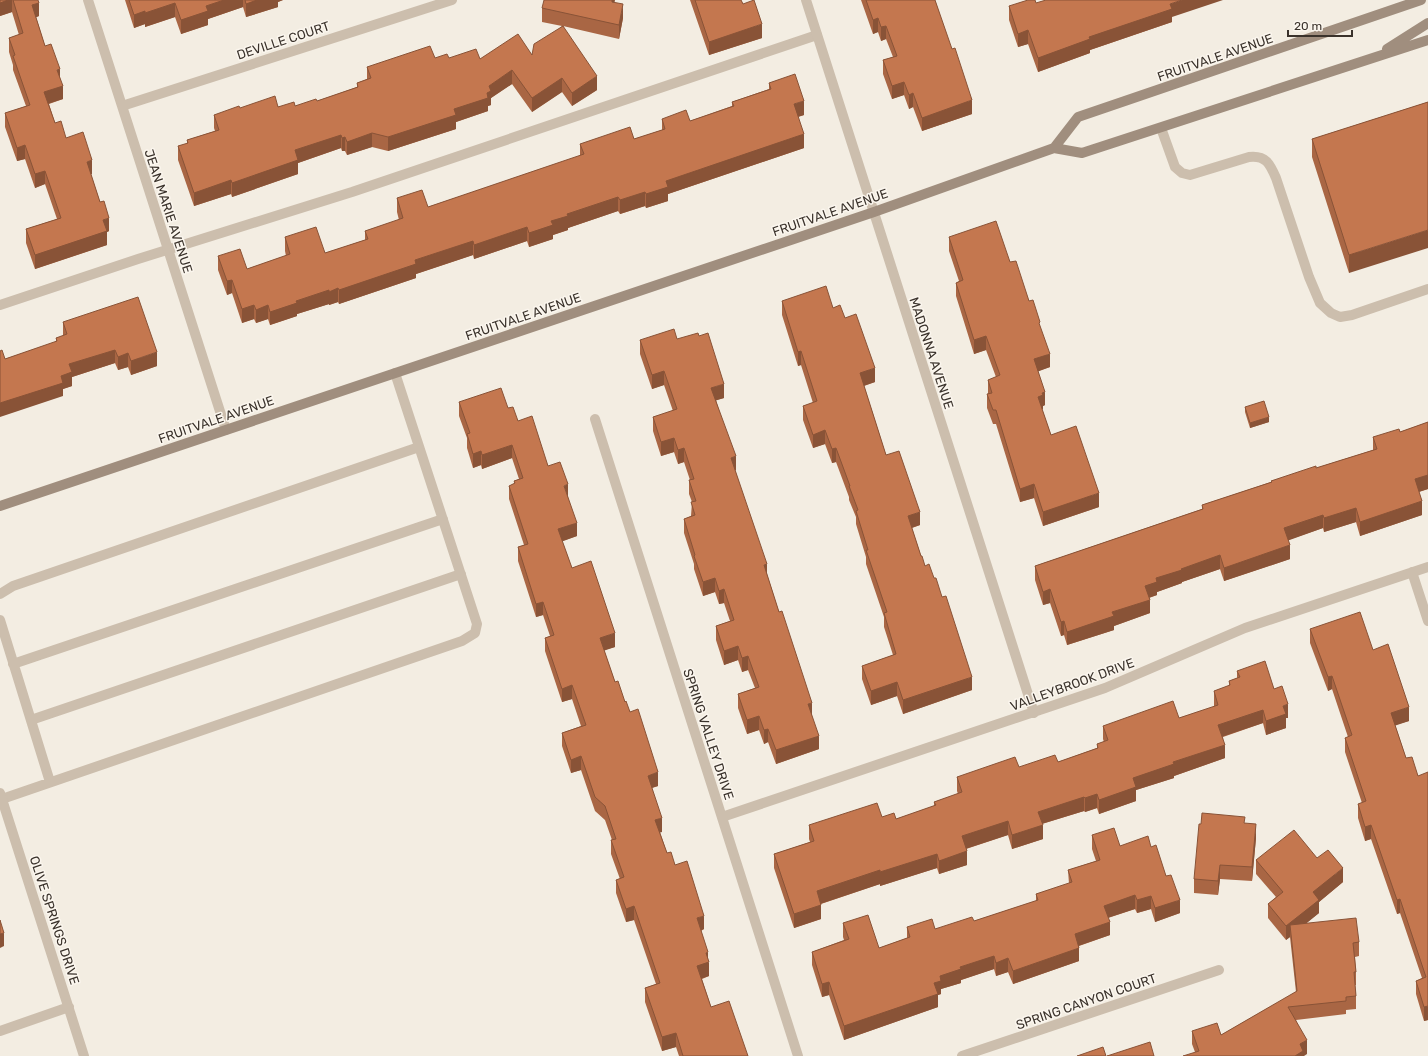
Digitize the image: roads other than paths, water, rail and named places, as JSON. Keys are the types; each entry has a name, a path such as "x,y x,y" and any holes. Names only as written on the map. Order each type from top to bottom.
{"main road":[{"name":"FRUITVALE AVENUE","path":"1054,148 1078,117 1421,0"},
{"path":"1370,59 1428,23"},
{"name":"FRUITVALE AVENUE","path":"0,506 874,212 1054,148 1082,153 1428,40"}],"street":[{"name":"JEAN MARIE AVENUE","path":"88,0 226,430"},
{"name":"DEVILLE COURT","path":"122,106 452,0"},
{"name":"MADONNA AVENUE","path":"806,0 1034,713"},
{"path":"0,305 138,259 352,192 817,35"},
{"path":"1161,128 1175,167 1182,173 1190,175 1256,156 1264,159 1270,164 1320,303 1331,314 1340,317 1352,315 1428,289"},
{"path":"1,796 50,782 462,641 475,633 477,624 395,373"},
{"name":"SPRING VALLEY DRIVE","path":"595,419 798,1056"},
{"path":"0,594 13,586 419,447"},
{"path":"13,664 442,519"},
{"name":"VALLEYBROOK DRIVE","path":"722,817 1034,713 1104,688 1245,628 1428,567"},
{"path":"1412,572 1428,621"},
{"path":"31,720 461,574"},
{"path":"0,620 50,782"},
{"name":"OLIVE SPRINGS DRIVE","path":"1,796 84,1056"},
{"name":"SPRING CANYON COURT","path":"962,1056 1219,970"},
{"path":"0,1030 69,1007"}]}
